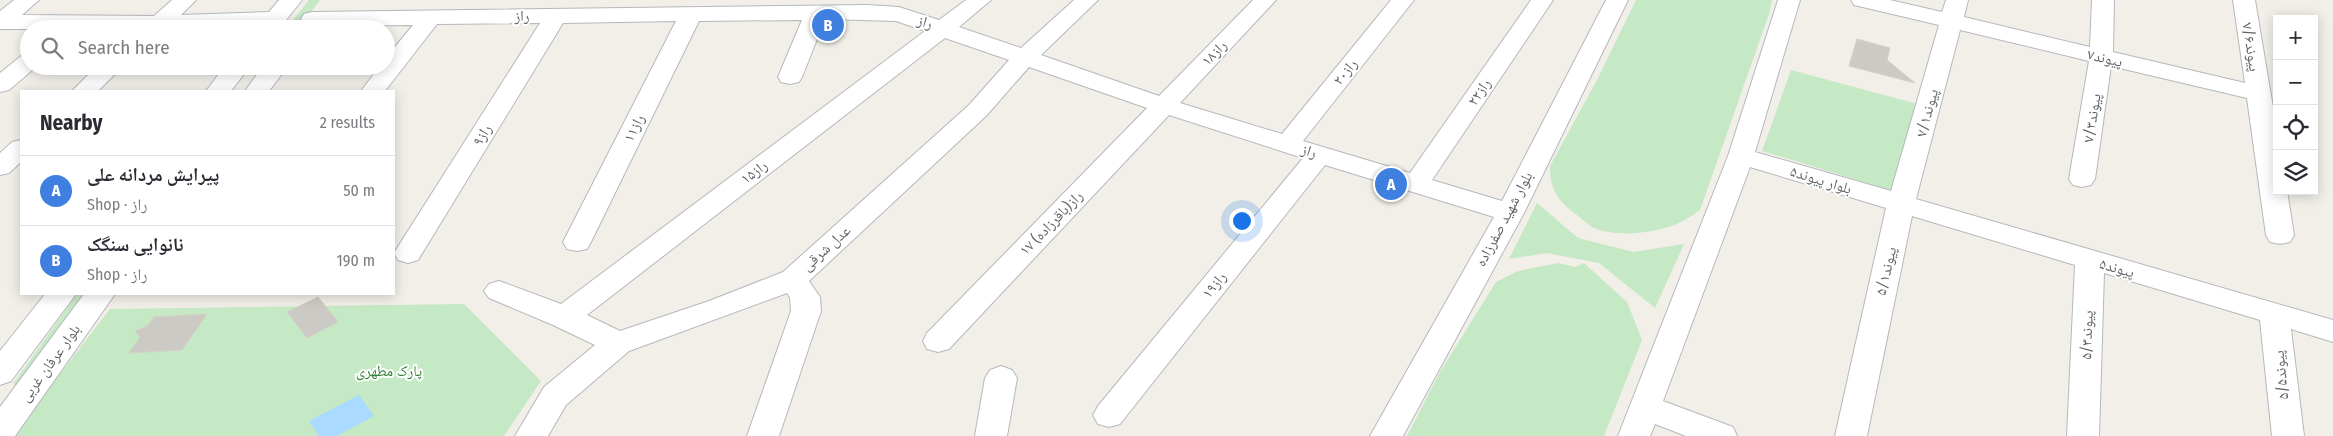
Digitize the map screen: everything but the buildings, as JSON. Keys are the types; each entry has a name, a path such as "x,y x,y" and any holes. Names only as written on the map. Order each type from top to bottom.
{"street":[{"path":"0,22 28,0"},
{"path":"77,20 102,0"},
{"path":"163,20 185,0"},
{"path":"274,20 291,0"},
{"path":"311,20 326,0"},
{"path":"397,18 411,0"},
{"name":"راز۱۵","path":"564,317 980,0"},
{"name":"عدل شرقی","path":"531,436 555,396 618,344 719,308 793,278 978,110 1026,56 1087,0"},
{"name":"راز۱۸","path":"1164,106 1264,0"},
{"name":"راز۲۰","path":"1287,144 1403,0"},
{"name":"راز۲۲","path":"1416,184 1542,0"},
{"name":"بلوار شهید صفرزاده","path":"1386,436 1510,213 1617,0"},
{"path":"1721,436 1640,422 1741,156 1789,0"},
{"name":"پیوند۷","path":"1862,0 1954,11 2101,57 2259,94"},
{"name":"پیوند۷/۳","path":"2082,179 2101,57 2103,0"},
{"name":"پیوند۷/۶","path":"2244,0 2280,235"},
{"name":"راز","path":"367,20 816,12 869,6 1026,56 1164,106 1510,213"},
{"name":"پیوند۷/۱","path":"1901,204 1954,11"},
{"path":"790,77 816,12"},
{"name":"راز۱۱","path":"577,242 690,14"},
{"name":"راز۹","path":"408,253 556,16"},
{"path":"395,63 430,18"},
{"path":"0,22 20,23"},
{"path":"0,85 20,68"},
{"path":"85,90 101,75"},
{"path":"219,90 231,75"},
{"path":"258,90 269,75"},
{"path":"374,90 385,75"},
{"name":"۱۷ راز(باقرزاده)","path":"938,341 1164,106"},
{"path":"0,167 20,149"},
{"name":"راز۱۹","path":"1109,415 1320,154"},
{"name":"بلوار پیوند۵","path":"1741,156 1901,204"},
{"name":"پیوند۵","path":"1901,204 2333,331"},
{"name":"پیوند۵/۱","path":"1851,436 1901,204"},
{"name":"پیوند۵/۳","path":"2083,423 2090,260"},
{"path":"763,436 806,311 805,297 793,278"},
{"path":"500,292 564,317 618,344"},
{"path":"0,373 60,295"},
{"name":"بلوار عرفان غربی","path":"2,425 99,295"},
{"name":"پیوند۵/۵","path":"2274,314 2288,436"},
{"path":"991,436 1002,378"}],"green space":[{"path":"309,0 320,0 305,20 293,20"},
{"path":"1636,0 1772,0 1769,14 1700,210 1681,222 1662,229 1638,233 1614,233 1594,228 1562,202 1555,192 1551,180 1550,166 1597,80"},
{"path":"1791,70 1921,105 1900,193 1762,151"},
{"path":"1537,203 1578,238 1634,252 1684,244 1655,308 1599,263 1547,253 1509,259"},
{"path":"1558,263 1575,267 1584,263 1627,302 1642,340 1604,436 1407,436 1440,372 1496,282 1518,271"},
{"path":"76,295 93,295 20,389 13,384"},
{"name":"پارک مطهری","path":"464,304 541,381 504,436 12,436 110,309"}],"water":[{"path":"359,395 374,416 337,436 319,436 309,421"}],"place":[{"name":"نانوایی سنگک","path":"828,25"},
{"name":"پیرایش مردانه علی","path":"1391,184"}]}
